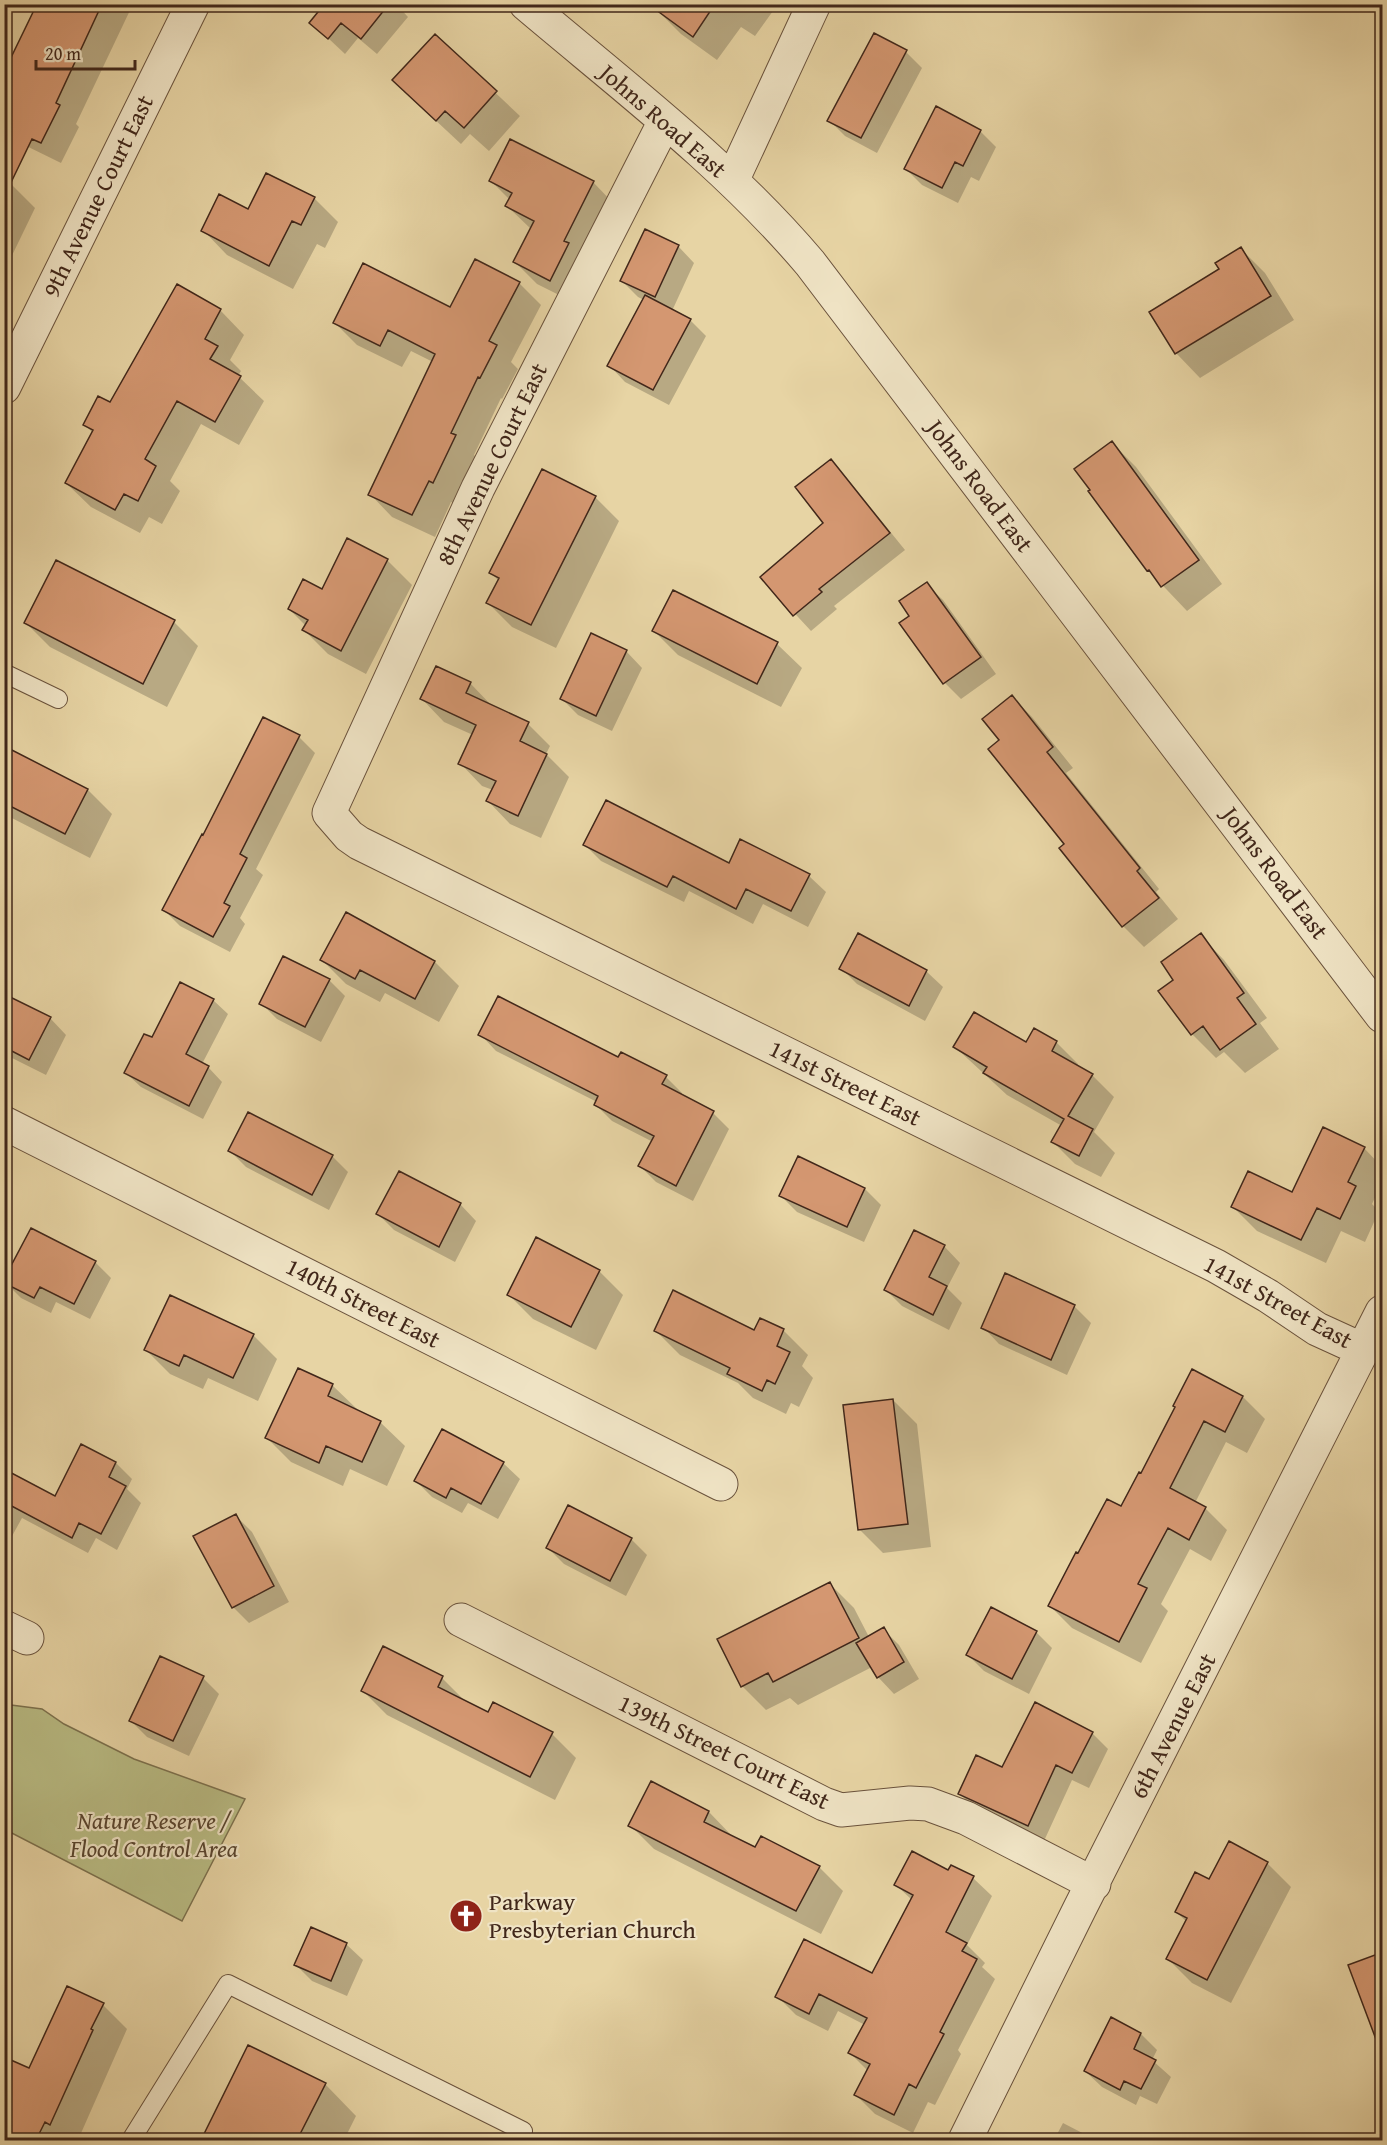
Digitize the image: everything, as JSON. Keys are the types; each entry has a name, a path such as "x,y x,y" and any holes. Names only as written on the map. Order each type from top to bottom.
{"street":[{"name":"9th Avenue Court East","path":"4,387 192,4"},
{"name":"Johns Road East","path":"526,4 680,132 781,229 810,263 1383,1016"},
{"path":"732,181 814,4"},
{"name":"8th Avenue Court East","path":"329,813 478,488 665,121"},
{"name":"141st Street East","path":"329,813 349,836 359,843 1216,1266 1268,1296 1317,1329 1364,1350"},
{"name":"140th Street East","path":"4,1123 721,1484"},
{"name":"6th Avenue East","path":"964,2140 1383,1312"},
{"name":"139th Street Court East","path":"461,1620 824,1804 842,1810 910,1803 928,1804 966,1818 1094,1884"}],"lane":[{"path":"4,673 58,699"},
{"path":"131,2140 228,1984 523,2131 518,2140"}],"green space":[{"name":"Nature Reserve / Flood Control Area","path":"5,1702 11,1705 42,1709 64,1724 134,1759 245,1799 182,1921 8,1831 5,1837"}],"building":[{"path":"37,4 102,4 56,103 60,105 41,143 32,139 4,197 4,72"},
{"path":"319,4 389,4 361,39 341,23 328,39 309,23 322,7"},
{"path":"648,4 715,4 693,37"},
{"path":"874,33 907,50 861,138 827,121"},
{"path":"435,34 497,91 464,128 445,111 436,121 392,80"},
{"path":"936,106 981,130 963,166 955,162 942,188 904,169"},
{"path":"510,139 594,181 564,241 569,243 550,281 513,262 534,221 505,206 512,193 489,181"},
{"path":"266,173 315,197 301,225 292,221 269,266 201,231 219,194 248,209"},
{"path":"645,229 679,245 655,297 620,281"},
{"path":"1241,247 1271,296 1175,354 1149,312 1219,269 1215,263"},
{"path":"475,259 520,282 489,341 497,345 480,378 478,377 451,433 456,435 433,483 429,481 412,515 368,495 435,354 388,330 380,346 333,323 363,263 450,307"},
{"path":"177,284 221,309 205,339 218,346 210,359 241,376 215,422 177,401 145,459 156,466 138,501 124,494 115,510 65,483 93,430 83,425 98,396 110,402"},
{"path":"645,295 691,319 653,390 607,366"},
{"path":"1112,441 1199,560 1161,587 1074,469"},
{"path":"831,459 890,533 819,589 822,592 793,616 760,577 823,523 795,487"},
{"path":"542,469 596,496 531,625 486,603 499,578 489,573"},
{"path":"347,538 388,559 341,651 302,630 308,620 288,609 303,579 322,589"},
{"path":"56,560 175,620 143,684 24,623"},
{"path":"927,582 981,657 943,684 899,623 909,616 899,601"},
{"path":"673,590 778,642 757,684 652,631"},
{"path":"591,633 627,650 596,716 560,699"},
{"path":"436,666 471,682 466,693 529,722 520,741 547,754 518,816 486,801 496,781 458,764 476,725 420,699"},
{"path":"1012,695 1053,747 1047,752 1140,868 1137,871 1159,898 1122,927 1059,848 1064,844 988,749 999,740 982,719"},
{"path":"263,717 300,735 240,854 247,858 224,903 230,906 213,937 162,910"},
{"path":"4,746 88,789 65,834 4,803"},
{"path":"606,800 729,863 740,839 810,874 791,911 746,889 736,909 673,876 667,887 583,845"},
{"path":"346,912 435,961 415,999 360,970 355,979 320,960"},
{"path":"858,933 927,970 909,1006 839,969"},
{"path":"1201,933 1244,993 1237,998 1256,1024 1220,1050 1203,1026 1191,1035 1158,991 1173,980 1161,962"},
{"path":"283,956 330,979 305,1027 259,1004"},
{"path":"180,982 214,999 186,1054 209,1066 189,1106 124,1073 144,1034 152,1037"},
{"path":"4,994 51,1017 29,1060 4,1047"},
{"path":"498,996 618,1057 621,1052 667,1075 662,1084 714,1111 676,1186 638,1166 654,1136 594,1105 598,1096 478,1035"},
{"path":"974,1012 1026,1042 1034,1028 1057,1041 1052,1051 1093,1074 1068,1116 1093,1129 1079,1156 1051,1142 1064,1119 983,1073 987,1067 953,1047"},
{"path":"248,1112 333,1155 312,1195 228,1151"},
{"path":"1323,1127 1365,1147 1348,1182 1356,1186 1340,1219 1317,1208 1301,1240 1231,1207 1248,1171 1292,1192"},
{"path":"798,1156 865,1188 847,1227 779,1196"},
{"path":"399,1171 461,1203 439,1247 376,1214"},
{"path":"31,1228 96,1261 74,1304 40,1287 34,1298 4,1283"},
{"path":"914,1230 945,1245 929,1277 947,1286 933,1315 884,1290"},
{"path":"536,1237 600,1270 571,1327 507,1295"},
{"path":"1005,1273 1075,1305 1051,1360 981,1328"},
{"path":"673,1290 754,1330 760,1318 784,1329 777,1346 790,1352 775,1384 767,1380 762,1391 727,1374 730,1368 654,1331"},
{"path":"170,1295 254,1334 233,1378 184,1355 179,1366 144,1350"},
{"path":"298,1368 333,1384 328,1396 381,1421 362,1462 326,1446 319,1463 265,1438"},
{"path":"1192,1369 1243,1396 1225,1432 1204,1421 1170,1488 1206,1507 1189,1540 1168,1528 1138,1584 1147,1588 1119,1642 1048,1606 1107,1499 1121,1506 1139,1472 1141,1473"},
{"path":"893,1399 908,1524 858,1530 843,1405"},
{"path":"442,1429 504,1462 481,1504 451,1488 446,1498 414,1481"},
{"path":"81,1444 116,1462 109,1477 126,1486 101,1534 79,1523 72,1538 4,1502 4,1469 55,1496"},
{"path":"568,1505 632,1538 610,1581 546,1548"},
{"path":"236,1514 274,1586 232,1608 193,1536"},
{"path":"830,1582 859,1638 773,1682 768,1673 741,1687 717,1639"},
{"path":"991,1607 1037,1631 1012,1679 966,1655"},
{"path":"884,1627 904,1662 877,1678 856,1643"},
{"path":"383,1646 443,1676 438,1687 488,1712 493,1702 553,1732 530,1777 361,1691"},
{"path":"160,1656 204,1676 173,1741 129,1721"},
{"path":"1035,1702 1093,1732 1072,1773 1056,1765 1028,1826 958,1794 976,1755 1002,1767"},
{"path":"651,1781 709,1811 704,1822 755,1847 761,1836 820,1866 796,1911 628,1826"},
{"path":"1229,1841 1268,1862 1207,1980 1166,1959 1187,1918 1175,1912 1195,1872 1209,1879"},
{"path":"912,1851 948,1870 951,1865 974,1876 946,1932 967,1943 962,1951 977,1959 940,2032 944,2034 916,2088 909,2084 894,2115 854,2095 870,2064 848,2053 867,2018 819,1994 809,2014 775,1997 804,1939 872,1973 913,1895 894,1885"},
{"path":"311,1927 347,1943 331,1981 294,1965"},
{"path":"1383,1952 1383,2050 1380,2050 1348,1965"},
{"path":"67,1986 104,2003 91,2029 93,2030 50,2125 45,2122 36,2140 4,2140 4,2057 29,2068"},
{"path":"1111,2017 1141,2033 1134,2049 1156,2060 1141,2089 1124,2081 1120,2090 1084,2071"},
{"path":"248,2045 326,2083 297,2140 201,2140"}],"place":[{"name":"Parkway Presbyterian Church","path":"466,1916"}]}
